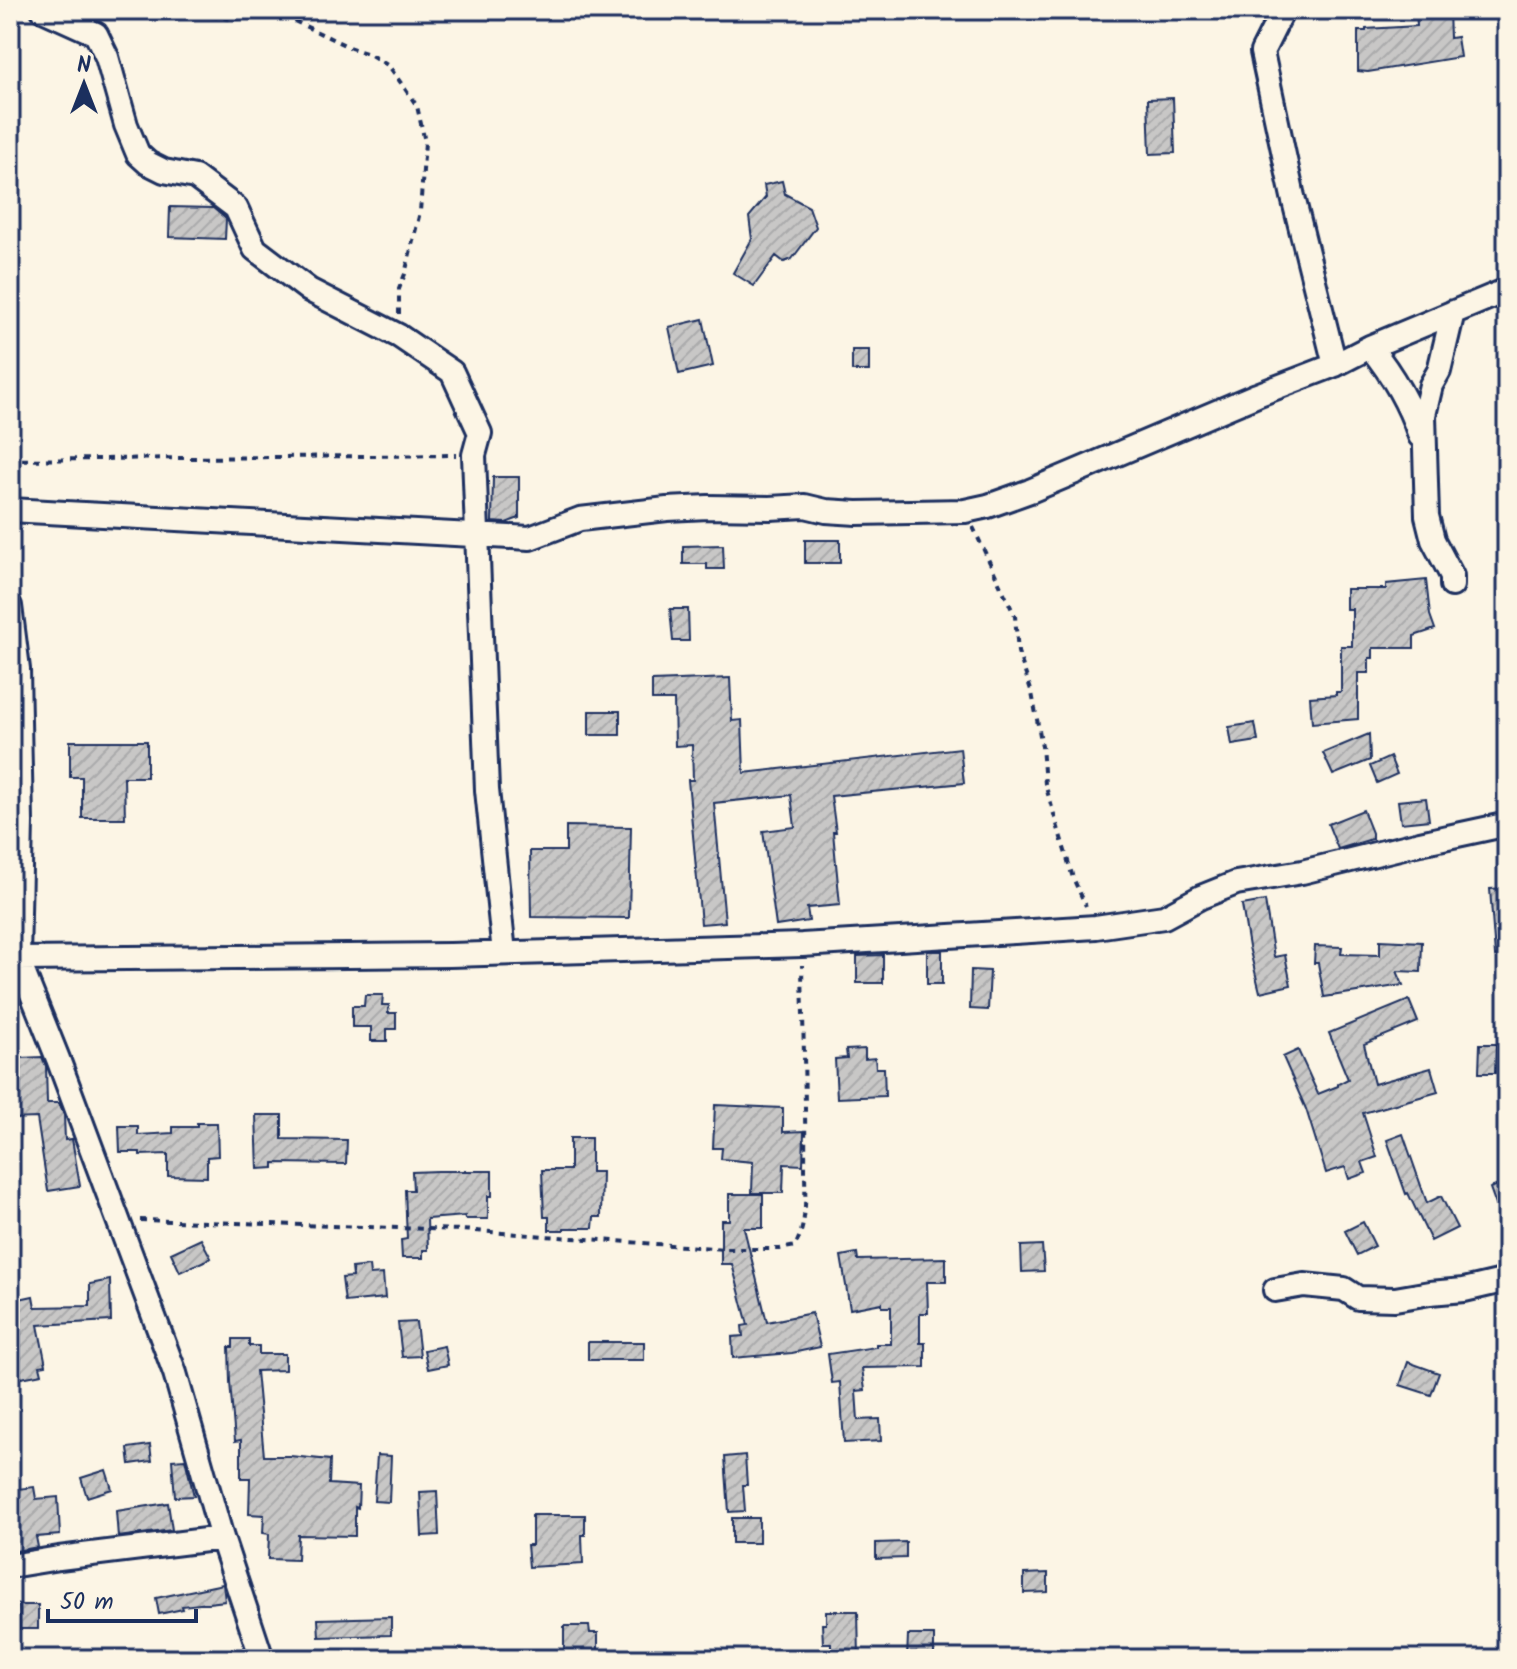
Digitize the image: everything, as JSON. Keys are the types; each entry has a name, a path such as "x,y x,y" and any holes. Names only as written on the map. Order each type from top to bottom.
{"street":[{"path":"43,10 96,34 107,57 126,125 138,154 148,163 164,171 195,177 236,208 255,249 309,290 399,336 452,372 480,433 474,455 487,790 504,953"},
{"path":"1283,10 1262,52 1293,197 1335,365"},
{"path":"10,510 530,538 580,519 708,507 805,506 857,513 965,511 1030,491 1507,290"},
{"path":"1452,585 1452,576 1433,540 1427,516 1424,415 1431,385 1439,371 1453,312"},
{"path":"1370,347 1390,372 1414,417 1426,460"},
{"path":"10,606 18,669 21,822 18,959 175,1373 222,1538 262,1659"},
{"path":"18,959 418,956 802,945 1096,927 1164,917 1236,883 1302,872 1507,823"},
{"path":"1275,1290 1304,1285 1344,1289 1358,1298 1395,1299 1464,1290 1507,1280"},
{"path":"10,1566 222,1538"}],"path":[{"path":"152,10 232,19 288,18 369,54 389,66 401,81 417,106 425,142 420,212 399,289 399,336"},
{"path":"10,460 474,455"},
{"path":"965,511 1015,616 1018,652 1032,693 1042,746 1045,784 1073,878 1096,927"},
{"path":"118,1220 462,1230 726,1249 795,1246 804,1219 806,1127 802,945"}],"building":[{"path":"1416,10 1449,10 1450,38 1457,37 1460,57 1358,71 1358,31 1417,26"},
{"path":"1173,98 1175,153 1150,154 1148,99"},
{"path":"782,181 785,194 809,207 816,227 792,259 784,262 776,256 754,286 733,273 752,239 749,217 766,197 764,185"},
{"path":"170,207 213,208 226,219 225,239 169,237"},
{"path":"703,319 713,366 679,374 669,327"},
{"path":"852,350 869,350 869,371 852,371"},
{"path":"493,477 519,477 519,518 506,523 492,522"},
{"path":"805,540 840,540 840,563 805,563"},
{"path":"723,545 724,569 707,569 707,564 683,564 683,546"},
{"path":"1426,580 1435,629 1414,636 1414,648 1373,648 1369,673 1358,673 1358,719 1312,723 1310,697 1341,692 1341,646 1352,646 1352,609 1346,609 1346,589 1386,589 1386,584"},
{"path":"670,609 688,609 689,641 673,641"},
{"path":"730,678 732,721 742,720 744,773 960,748 964,783 831,796 840,905 807,908 809,921 776,926 763,831 795,827 791,795 714,803 725,922 701,924 688,780 693,780 692,745 675,746 674,700 652,700 652,681"},
{"path":"589,711 620,711 620,735 589,735"},
{"path":"1255,723 1258,741 1232,745 1229,727"},
{"path":"1369,734 1370,760 1333,775 1323,753"},
{"path":"70,741 147,741 147,777 124,777 125,818 82,818 82,777 70,777"},
{"path":"1390,757 1397,774 1377,783 1370,766"},
{"path":"1426,798 1429,820 1401,823 1398,801"},
{"path":"1363,810 1372,839 1338,849 1328,824"},
{"path":"566,826 631,827 629,918 531,917 530,851 566,851"},
{"path":"1507,888 1507,956 1495,956 1490,889"},
{"path":"1265,901 1274,957 1285,955 1291,985 1260,992 1242,905"},
{"path":"1380,940 1422,942 1421,972 1397,971 1403,985 1324,997 1318,963 1314,963 1315,946 1342,947 1341,954 1380,955"},
{"path":"927,951 942,951 942,984 927,984"},
{"path":"883,955 883,983 857,983 857,956"},
{"path":"971,970 990,971 988,1010 970,1009"},
{"path":"365,995 383,995 382,1005 389,1005 388,1013 396,1013 396,1029 387,1029 387,1041 371,1041 371,1027 352,1027 352,1006 364,1006"},
{"path":"1409,1000 1418,1022 1364,1044 1374,1084 1431,1068 1438,1092 1363,1113 1377,1157 1362,1162 1366,1173 1349,1179 1345,1167 1326,1173 1306,1109 1283,1057 1298,1050 1318,1094 1338,1086 1348,1079 1329,1033"},
{"path":"1480,1044 1496,1044 1495,1073 1479,1073"},
{"path":"865,1049 865,1059 875,1058 876,1068 884,1068 885,1096 837,1098 835,1059 847,1058 846,1050"},
{"path":"42,1057 46,1066 47,1103 59,1103 64,1115 65,1140 72,1139 80,1186 48,1191 37,1118 10,1119 10,1080 15,1080 14,1068 21,1068 21,1058"},
{"path":"715,1105 783,1108 783,1132 804,1131 803,1165 784,1164 783,1193 752,1193 753,1162 721,1159 722,1148 713,1148"},
{"path":"256,1115 282,1115 282,1139 347,1140 346,1164 274,1163 274,1168 258,1169"},
{"path":"197,1123 217,1123 218,1156 207,1157 207,1177 168,1176 168,1154 120,1152 119,1126 138,1126 138,1135 173,1133 173,1127 197,1127"},
{"path":"1403,1134 1427,1203 1441,1196 1457,1228 1431,1241 1406,1194 1387,1140"},
{"path":"570,1138 591,1138 591,1172 602,1172 601,1217 594,1217 593,1228 549,1230 549,1217 544,1217 542,1170 570,1170"},
{"path":"492,1171 488,1219 465,1219 465,1216 427,1219 428,1250 423,1250 423,1258 402,1258 401,1240 407,1239 405,1190 413,1190 412,1172"},
{"path":"1507,1182 1507,1230 1505,1230 1490,1188"},
{"path":"729,1194 763,1194 763,1228 744,1228 767,1322 812,1313 820,1347 792,1353 733,1358 732,1337 743,1336 742,1326 748,1325 732,1264 721,1264 721,1220 729,1220"},
{"path":"1363,1222 1375,1246 1357,1255 1345,1231"},
{"path":"201,1239 211,1258 180,1272 171,1253"},
{"path":"1042,1245 1044,1271 1022,1272 1021,1246"},
{"path":"857,1253 858,1260 946,1258 946,1282 927,1282 928,1313 920,1313 920,1343 925,1343 925,1367 862,1368 865,1390 856,1391 858,1420 880,1419 881,1441 844,1443 840,1382 832,1383 828,1354 891,1344 891,1307 882,1307 882,1303 850,1309 841,1256"},
{"path":"369,1266 370,1275 383,1274 385,1298 345,1302 342,1278 353,1277 352,1268"},
{"path":"110,1280 111,1321 38,1325 46,1365 40,1366 42,1374 21,1378 19,1370 10,1372 10,1301 33,1296 35,1307 90,1306 90,1284"},
{"path":"416,1322 420,1356 402,1357 398,1323"},
{"path":"233,1339 249,1339 249,1346 259,1346 259,1354 285,1354 285,1370 256,1371 264,1456 330,1460 329,1484 359,1486 355,1536 298,1535 297,1560 268,1559 269,1534 263,1533 264,1515 249,1514 250,1478 241,1478 241,1440 235,1441 229,1347 233,1347"},
{"path":"588,1342 644,1342 644,1360 588,1360"},
{"path":"444,1346 448,1365 428,1369 424,1350"},
{"path":"1408,1362 1439,1373 1431,1395 1400,1385"},
{"path":"150,1445 152,1461 130,1464 128,1448"},
{"path":"377,1455 391,1456 389,1502 374,1501"},
{"path":"745,1455 745,1511 729,1512 725,1457"},
{"path":"185,1459 194,1496 175,1497 172,1460"},
{"path":"106,1470 112,1489 87,1497 81,1478"},
{"path":"34,1487 36,1499 58,1497 60,1535 36,1537 38,1547 10,1552 10,1490"},
{"path":"437,1491 439,1535 422,1536 420,1492"},
{"path":"168,1503 172,1530 118,1537 116,1511"},
{"path":"532,1515 585,1515 583,1564 529,1567 527,1545 532,1545"},
{"path":"732,1518 759,1518 759,1543 732,1543"},
{"path":"906,1542 906,1558 876,1559 876,1543"},
{"path":"1048,1573 1048,1592 1024,1593 1024,1574"},
{"path":"223,1584 225,1601 182,1606 183,1609 159,1614 156,1598"},
{"path":"19,1605 38,1605 38,1629 20,1629"},
{"path":"826,1611 858,1611 859,1658 842,1659 842,1654 831,1654 831,1643 823,1643 822,1624 826,1624"},
{"path":"391,1617 391,1635 319,1637 318,1619"},
{"path":"564,1626 589,1626 590,1633 598,1633 598,1653 564,1654"},
{"path":"908,1635 934,1635 934,1659 907,1659"}]}
